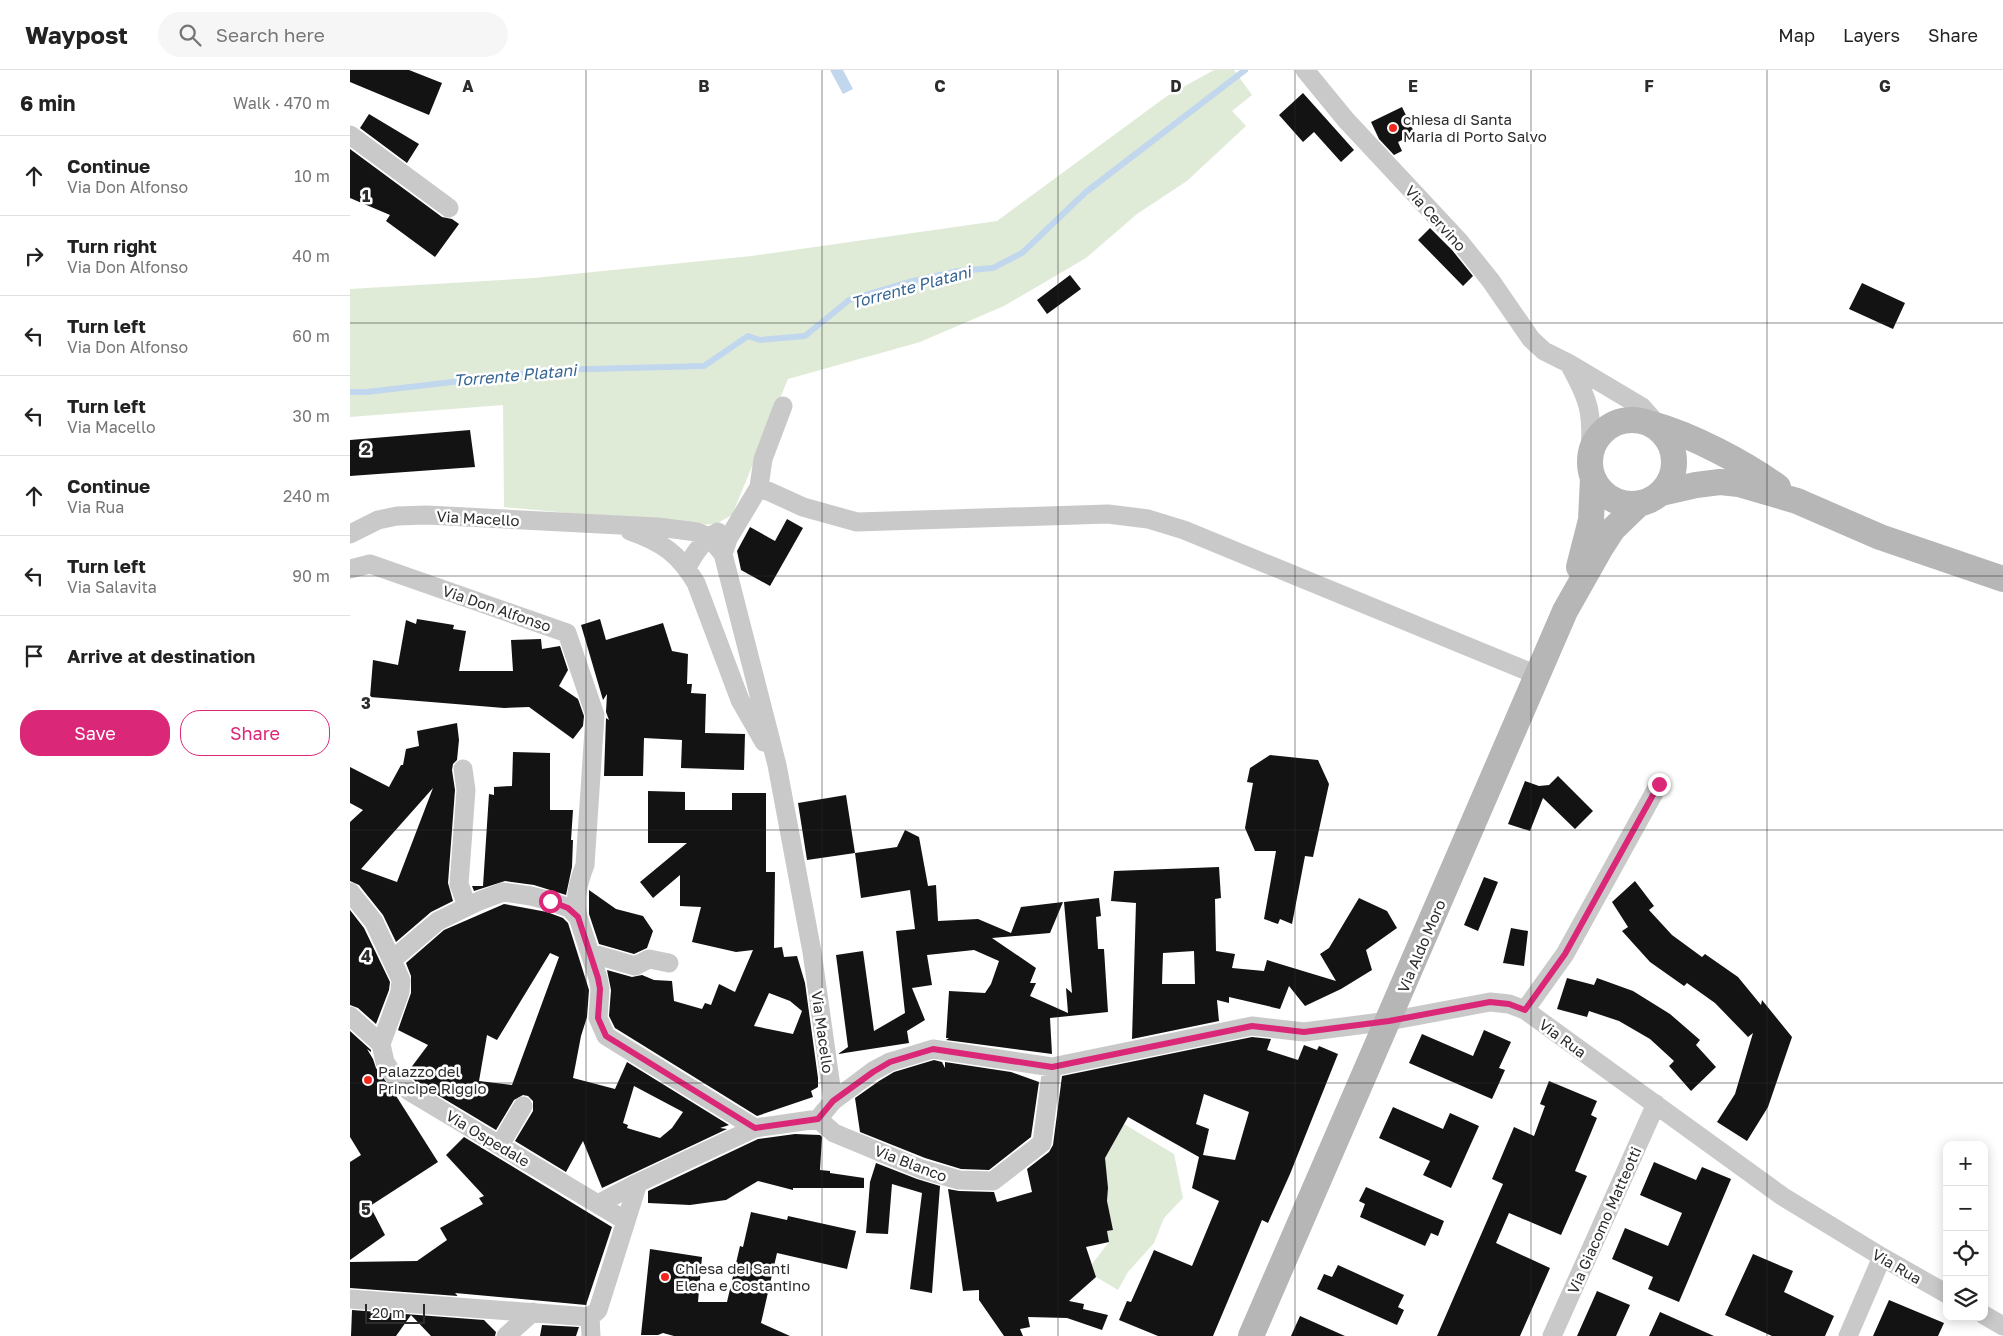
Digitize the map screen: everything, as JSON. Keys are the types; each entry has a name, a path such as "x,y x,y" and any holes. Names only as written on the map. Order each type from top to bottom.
{"street":[{"name":"Via Cervino","path":"1305,70 1346,120 1459,241 1491,281 1531,339 1544,351 1637,404 1651,417 1656,427"},
{"path":"350,135 449,208"},
{"path":"1565,611 1589,528 1593,498 1592,427 1587,398 1568,363"},
{"path":"722,554 728,539 759,487 763,459 783,406"},
{"path":"1797,501 1757,472 1677,432 1631,420 1613,424 1598,436 1592,466 1604,494 1612,500 1621,503 1651,498 1696,485 1720,482 1738,484 1797,501 1880,537 2003,580"},
{"path":"1565,611 1600,549 1614,529 1668,484 1674,463 1669,442 1656,427"},
{"path":"759,487 803,507 857,522 1108,514 1148,519 1184,530 1536,675"},
{"path":"688,568 694,554 709,537 725,529 744,514"},
{"name":"Via Macello","path":"350,534 378,520 397,516 428,515 610,525"},
{"path":"610,525 658,527 696,532 709,537 722,554"},
{"path":"610,525 650,538 672,552 688,568 696,583 726,659 740,700 777,765"},
{"name":"Via Macello","path":"722,554 777,765 812,952 833,1101"},
{"name":"Via Don Alfonso","path":"350,569 370,564 567,633 595,715 585,865 578,883 575,903 598,978 600,989 598,1018 606,1036 755,1128"},
{"name":"Via Aldo Moro","path":"1251,1336 1565,611"},
{"path":"726,659 748,652"},
{"path":"463,769 466,790 459,884 467,906"},
{"path":"1525,1010 1565,954 1659,784"},
{"path":"350,892 374,922 401,980 400,992 381,1044 350,1016"},
{"path":"392,960 438,921 467,906 502,892 550,901 568,908 578,917"},
{"path":"590,953 635,966 649,959 669,963"},
{"name":"Via Rua","path":"833,1101 890,1062 933,1049 1052,1067 1252,1026 1304,1032 1389,1021 1490,1002 1509,1004 1525,1010 1782,1196 1943,1292"},
{"name":"Via Ospedale","path":"381,1044 385,1062 394,1076 409,1091 626,1221"},
{"name":"Via Blanco","path":"818,1119 834,1133 921,1169 959,1180 993,1180 1042,1143 1052,1067"},
{"path":"598,1204 755,1128 818,1119 833,1101"},
{"name":"Via Giacomo Matteotti","path":"1552,1336 1656,1104"},
{"path":"500,1145 522,1106"},
{"path":"350,1299 533,1312 591,1327 638,1183"},
{"path":"1848,1336 1882,1257"},
{"path":"506,1336 533,1312"},
{"path":"1988,1317 2003,1326"}],"green space":[{"path":"1214,70 1234,70 1252,95 1232,111 1246,126 1187,181 1137,214 1086,258 1004,306 920,342 788,379 732,515 716,524 696,525 504,507 503,405 350,417 350,289 534,278 751,256 997,221 1167,96"},
{"path":"1124,1124 1174,1154 1183,1198 1164,1218 1154,1243 1128,1272 1118,1290 1096,1277 1092,1264 1109,1242 1107,1231 1113,1230 1107,1203 1108,1188 1101,1143 1111,1147"}],"water":[{"path":"830,70 843,70 853,89 843,94"}],"building":[{"path":"350,70 409,70 442,83 429,115 350,82"},
{"path":"1303,93 1354,150 1341,162 1314,132 1303,142 1279,115"},
{"name":"chiesa di Santa Maria di Porto Salvo","path":"1402,107 1415,134 1398,142 1402,151 1394,155 1379,139 1371,122"},
{"path":"369,114 419,144 407,163 360,128"},
{"path":"350,149 442,217 452,219 459,224 435,257 386,221 390,215 350,198"},
{"path":"1430,228 1452,250 1473,276 1463,286 1418,240"},
{"path":"1070,275 1081,289 1047,314 1037,300"},
{"path":"1862,283 1905,303 1893,329 1849,309"},
{"path":"470,430 475,467 350,476 350,440"},
{"path":"787,519 803,528 770,586 741,570 737,551 750,527 775,541"},
{"path":"417,619 454,625 453,629 466,631 459,671 513,671 511,640 541,639 542,649 560,646 568,670 559,686 578,699 584,716 583,726 573,739 529,707 504,708 370,697 373,660 398,665 406,620 416,624"},
{"path":"600,619 606,640 663,623 672,651 688,654 687,684 692,684 691,693 706,694 705,733 745,734 744,770 681,768 682,740 644,738 643,776 604,776 606,718 609,720 606,712 607,694 603,700 581,625"},
{"path":"457,723 459,740 457,760 453,764 452,770 455,790 448,883 453,901 431,912 396,942 383,915 359,885 350,881 350,822 363,810 350,803 350,767 389,787 401,765 403,765 406,749 419,746 417,731","holes":["433,788 397,882 361,869"]},
{"path":"513,752 550,753 550,810 573,810 572,867 566,895 534,885 505,881 474,891 472,886 483,886 489,794 494,795 494,787 512,786"},
{"path":"1270,755 1318,760 1329,784 1313,857 1305,856 1292,924 1280,919 1278,924 1264,919 1276,851 1255,851 1245,828 1253,783 1247,782 1250,768"},
{"path":"1558,776 1593,811 1575,829 1543,798 1530,831 1508,824 1525,781 1539,786 1549,785"},
{"path":"648,791 685,792 685,810 732,810 732,793 766,793 766,872 775,872 774,948 782,947 784,957 797,956 805,983 818,1078 818,1087 811,1091 813,1097 757,1116 615,1028 609,1016 611,990 607,970 632,977 642,975 654,980 672,981 674,1001 702,1009 705,1003 711,1005 719,984 735,992 753,950 736,952 692,942 701,907 680,906 680,875 653,898 640,882 687,843 648,843","holes":["769,993 790,1001 802,1011 793,1034 754,1026"]},
{"path":"846,795 855,853 807,860 798,803"},
{"path":"905,830 919,837 928,886 936,885 938,921 978,919 1011,933 1021,907 1063,902 1050,933 992,938 1036,968 1030,983 1036,983 1030,996 1068,1013 1066,988 1072,993 1064,902 1099,898 1101,916 1096,917 1098,949 1104,949 1108,1012 1050,1018 1052,1054 946,1040 949,1038 946,1038 949,991 985,993 991,984 999,961 974,950 927,955 932,985 912,988 925,1020 907,1031 909,1043 838,1054 848,1047 836,955 863,951 874,1031 905,1013 896,931 915,929 910,890 861,898 855,853 897,847"},
{"path":"1219,867 1221,898 1215,899 1216,951 1235,954 1232,968 1264,971 1267,960 1336,981 1320,954 1329,948 1359,898 1387,911 1397,928 1366,950 1372,970 1341,989 1305,1006 1289,986 1280,1009 1229,997 1229,1003 1217,1000 1219,1021 1132,1039 1136,903 1111,901 1114,871","holes":["1194,951 1195,984 1162,984 1163,953"]},
{"path":"1484,877 1498,882 1478,931 1464,925"},
{"path":"1635,881 1654,906 1649,910 1672,935 1702,957 1705,954 1738,977 1761,1005 1762,1000 1792,1037 1768,1107 1747,1141 1717,1122 1735,1094 1753,1033 1748,1037 1715,1003 1687,983 1684,986 1650,962 1622,931 1628,927 1612,902"},
{"path":"589,890 616,909 643,916 653,931 647,948 634,954 599,944 589,914"},
{"path":"504,904 547,912 563,918 568,923 589,990 587,1017 581,1036 573,1078 615,1089 627,1062 729,1125 720,1128 727,1129 602,1188 583,1141 566,1172 515,1141 533,1111 533,1101 528,1096 523,1095 514,1100 496,1130 416,1082 407,1073 428,1045 398,1030 411,993 411,976 406,963 444,930","holes":["550,953 559,957 512,1085 479,1081 487,1035 497,1040","634,1086 683,1112 672,1128 660,1138 627,1128 628,1125 623,1123"]},
{"path":"350,910 364,928 390,982 389,990 376,1024 358,1008 350,1005"},
{"path":"1511,928 1528,931 1524,966 1503,963"},
{"path":"1567,978 1594,985 1597,978 1633,991 1670,1014 1700,1040 1696,1045 1716,1067 1691,1091 1669,1066 1674,1061 1650,1039 1619,1021 1589,1011 1587,1017 1557,1009"},
{"path":"1484,1030 1511,1042 1499,1068 1505,1070 1492,1099 1409,1063 1422,1034 1473,1056"},
{"name":"Palazzo del Principe Riggio","path":"350,1031 371,1050 371,1052 367,1049 376,1068 393,1091 438,1162 370,1206 385,1235 350,1260 350,1162 361,1155 350,1137"},
{"path":"1252,1037 1271,1039 1267,1050 1298,1060 1304,1045 1317,1050 1319,1046 1338,1054 1290,1174 1268,1223 1262,1220 1213,1336 1158,1336 1119,1320 1127,1301 1131,1302 1154,1250 1192,1266 1219,1201 1192,1188 1199,1157 1128,1117 1105,1158 1108,1188 1107,1201 1113,1230 1107,1231 1109,1242 1086,1247 1096,1277 1069,1301 1084,1304 1083,1309 1108,1315 1102,1330 1067,1318 1028,1317 1030,1327 1020,1329 1023,1336 1004,1336 979,1300 979,1290 963,1291 948,1189 994,1192 997,1202 1032,1192 1027,1169 1049,1152 1053,1145 1062,1076","holes":["1204,1094 1249,1112 1235,1160 1203,1155 1209,1129 1196,1124"]},
{"path":"934,1060 942,1062 945,1068 945,1062 1011,1072 1039,1082 1031,1137 989,1170 961,1169 925,1158 860,1132 855,1098 894,1072"},
{"path":"1549,1081 1597,1101 1591,1115 1597,1118 1575,1171 1587,1176 1561,1235 1509,1213 1496,1243 1550,1268 1520,1336 1437,1336 1503,1184 1492,1179 1514,1127 1534,1136 1545,1106 1540,1104"},
{"path":"1393,1107 1443,1129 1450,1113 1479,1126 1451,1188 1423,1175 1430,1161 1379,1138"},
{"path":"795,1134 820,1135 822,1137 820,1170 864,1178 864,1188 793,1188 793,1190 758,1181 726,1200 690,1205 648,1203 648,1191 758,1139"},
{"path":"464,1137 612,1227 586,1305 455,1293 458,1296 350,1288 350,1262 417,1261 447,1240 440,1228 483,1204 479,1198 484,1196 446,1155"},
{"path":"1654,1162 1696,1180 1702,1167 1731,1179 1679,1302 1648,1289 1653,1277 1612,1259 1625,1228 1668,1246 1682,1213 1640,1195"},
{"path":"876,1163 940,1186 932,1293 910,1289 922,1193 892,1184 888,1234 866,1233 870,1182"},
{"path":"1366,1187 1444,1221 1438,1236 1431,1233 1425,1246 1360,1217 1365,1204 1359,1201"},
{"path":"751,1212 787,1220 788,1216 856,1231 847,1269 777,1253 761,1323 790,1336 674,1336 663,1333 658,1335 641,1335 650,1249 702,1257 698,1302 727,1302 740,1246 743,1247"},
{"path":"1753,1254 1793,1271 1784,1292 1834,1316 1825,1336 1772,1336 1725,1315"},
{"path":"1338,1265 1404,1295 1398,1307 1404,1310 1397,1325 1317,1289 1324,1274 1332,1277"},
{"path":"1597,1291 1630,1305 1616,1336 1577,1336"},
{"path":"1889,1300 1944,1323 1938,1336 1873,1336"},
{"path":"352,1310 484,1320 496,1332 495,1336 431,1336 411,1315 396,1336 351,1336"},
{"path":"1660,1312 1714,1336 1649,1336"},
{"path":"1300,1316 1345,1336 1291,1336"},
{"path":"542,1325 579,1327 576,1336 540,1336"}],"waterway":[{"name":"Torrente Platani","path":"350,392 367,392 554,370 704,366 748,336 760,340 805,336 849,300 913,281 958,271 993,268 1022,253 1086,192 1245,70"}],"place":[{"name":"chiesa di Santa Maria di Porto Salvo","path":"1393,128"},
{"name":"Palazzo del Principe Riggio","path":"368,1080"},
{"name":"Chiesa dei Santi Elena e Costantino","path":"665,1277"}],"route":[{"path":"550,901 568,908 578,917 598,978 600,989 598,1018 606,1036 755,1128 818,1119 833,1101 873,1072 890,1062 933,1049 1052,1067 1252,1026 1304,1032 1389,1021 1451,1011 1490,1002 1509,1004 1525,1010 1565,954 1659,784"}]}
